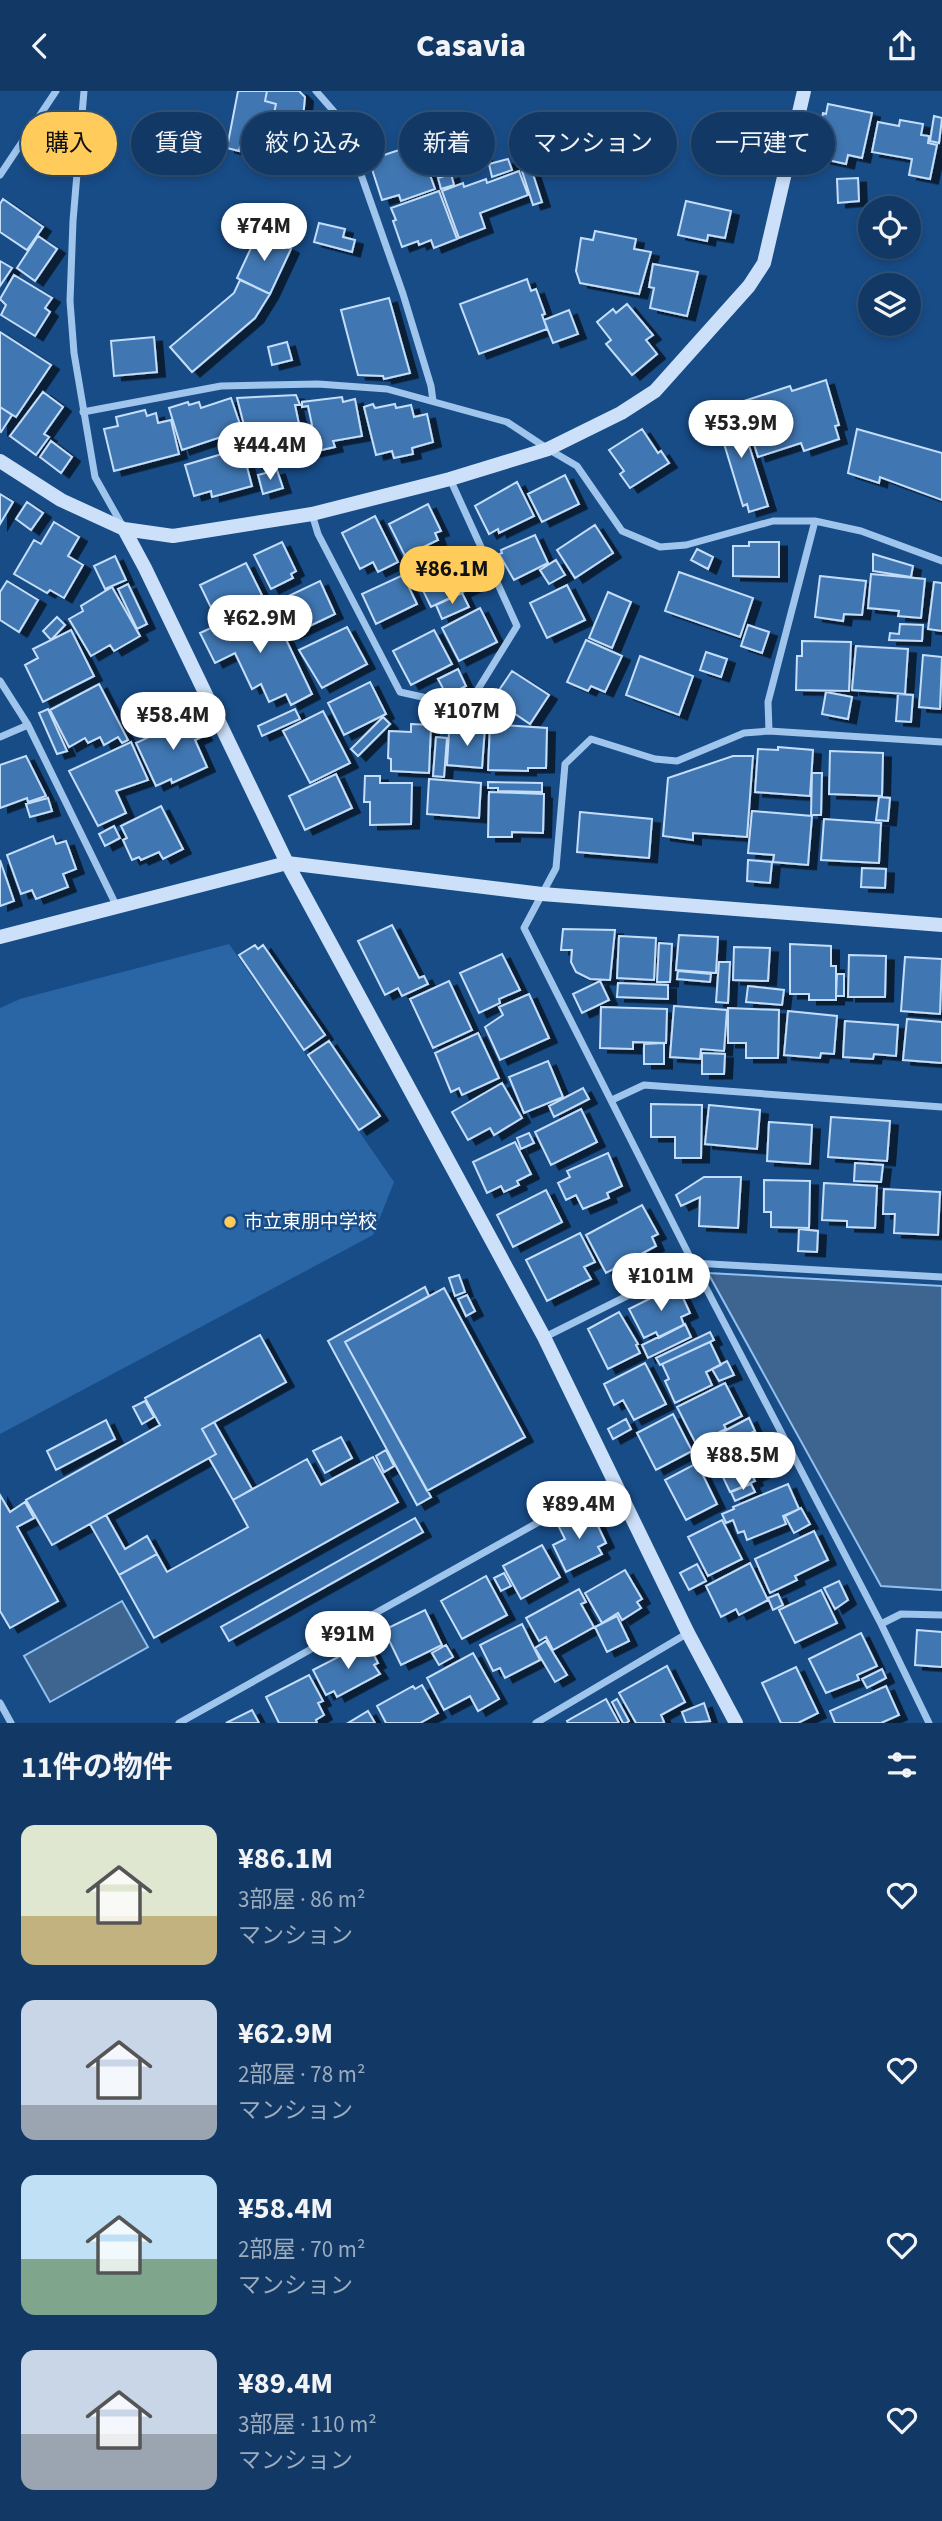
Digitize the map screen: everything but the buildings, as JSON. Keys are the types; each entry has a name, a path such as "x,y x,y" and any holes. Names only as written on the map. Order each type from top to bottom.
{"street":[{"path":"0,175 56,91"},
{"path":"84,91 73,221 70,300 74,353 95,477 124,529 287,863 544,1337 688,1633 736,1723"},
{"path":"316,91 337,115 352,149 403,294 431,386 433,401"},
{"path":"0,461 61,500 124,529 173,536 312,515 450,479 548,449 621,413 654,391 749,286 764,263 804,91"},
{"path":"83,412 221,386 318,384 387,389 507,422 577,466 622,531 660,547 686,544 772,521 815,521 861,531 942,561"},
{"path":"312,515 318,534 400,692 467,707 517,626 450,479"},
{"path":"769,731 768,702 815,521"},
{"path":"0,681 28,725 117,907"},
{"path":"0,737 28,725"},
{"path":"929,1723 881,1625 692,1263 524,928 556,868 565,764 591,739 655,759 677,761 744,733 769,731 942,742"},
{"path":"0,937 287,863 542,894 942,925"},
{"path":"612,1100 644,1085 942,1107"},
{"path":"544,1337 692,1263 942,1277"},
{"path":"179,1723 614,1480"},
{"path":"881,1625 901,1614 942,1615"},
{"path":"536,1723 548,1720 688,1633"},
{"path":"0,1703 11,1723"}],"shaded area":[{"path":"229,944 394,1182 373,1235 0,1434 0,1008 20,999"},
{"path":"708,1273 942,1286 942,1590 881,1586"},
{"path":"122,1601 148,1647 50,1702 24,1656"}],"place":[{"name":"市立東朋中学校","path":"230,1222"}]}
